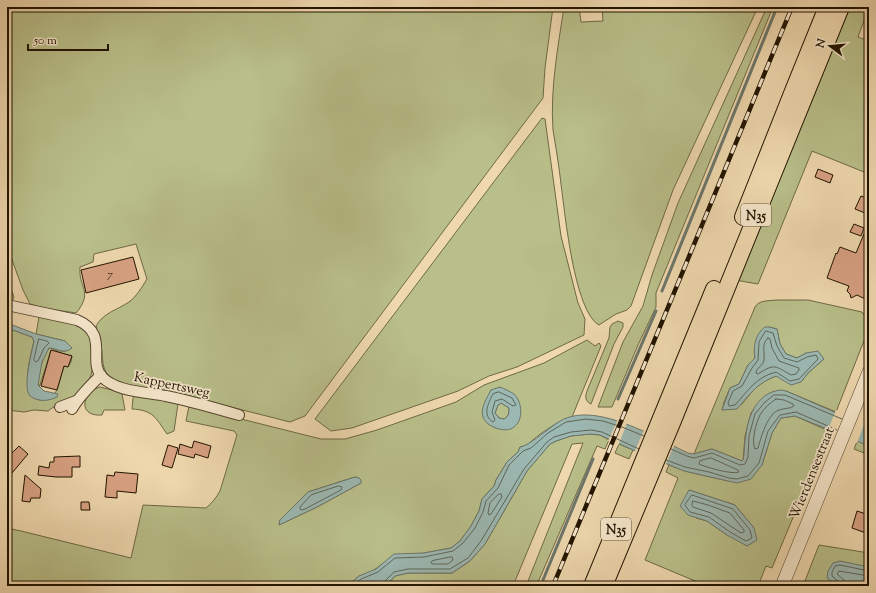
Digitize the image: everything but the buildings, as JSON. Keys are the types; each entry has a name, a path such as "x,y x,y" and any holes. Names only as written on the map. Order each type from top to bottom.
{"main road":[{"name":"N35","path":"667,421 828,7"},
{"name":"N35","path":"592,586 644,475 841,7"},
{"name":"N35","path":"604,586 644,475"}],"street":[{"path":"7,305 77,320 84,323 93,333 95,338 97,366 101,375 74,405 60,407"},
{"name":"Wierdensestraat","path":"782,586 869,372"},
{"name":"Kappertsweg","path":"101,375 108,381 122,388 166,396 240,415"}],"green space":[{"path":"7,7 553,7 545,68 543,98 305,416 290,422 195,398 124,384 116,381 107,373 103,364 101,344 96,326 106,315 132,300 147,279 136,244 94,254 93,262 80,267 81,280 85,294 84,300 76,313 44,308 30,304 23,290 7,246"},
{"path":"564,7 579,7 581,22 603,21 602,7 758,7 673,190 631,306 627,310 616,314 599,325 590,316 577,282 568,238 553,130 552,115 554,84"},
{"path":"767,7 773,7 656,293 656,307 612,407 598,407 623,342 643,306 652,275 678,203"},
{"path":"848,7 869,7 858,37 869,41 869,174 812,151 758,284 735,280"},
{"path":"542,118 545,119 561,236 578,303 585,319 584,335 517,367 489,376 458,391 352,428 331,431 315,419"},
{"path":"7,278 14,297 12,301 7,300"},
{"path":"773,300 808,300 862,312 864,315 869,317 869,328 836,412 786,391 762,399 751,413 745,436 743,461 712,449 694,454 755,307 761,302","holes":["769,327 777,329 780,344 786,354 797,358 806,353 824,359 808,373 801,382 776,376 755,388 742,404 722,410 730,388 739,384 748,365 755,358 755,344 759,337"]},
{"path":"39,317 70,322 86,330 90,339 92,351 91,375 84,388 75,397 70,401 48,411 34,410 24,412 7,410 7,328 32,337 34,341 28,375 29,391 33,397 40,400 45,400 56,394 55,393 64,366 68,367 71,362 72,356 51,350 39,388 39,374 47,349 51,348 58,351 66,351 65,341 36,334"},
{"path":"618,321 623,323 623,327 614,344 591,404 586,399 587,391 609,338 610,327"},
{"path":"587,340 595,346 599,343 601,346 572,417 555,424 528,444 520,447 518,452 507,462 494,486 482,499 479,511 471,526 460,541 451,548 424,553 381,565 371,572 359,576 347,586 7,586 7,528 131,558 143,505 206,508 220,491 237,435 234,431 186,421 189,406 321,439 345,439 377,430 456,402 484,385 544,363","holes":["491,390 521,412 495,428","355,477 359,478 361,483 317,507 279,525 280,520 308,492"]},
{"path":"100,387 120,392 122,394 125,410 104,410 102,415 94,415 89,412 85,404 86,399 89,394"},
{"path":"135,394 178,404 174,431 167,434 160,423 149,413 132,409"},
{"path":"501,403 509,408 507,417 504,419 499,418 495,413 498,405"},
{"path":"869,412 869,455 854,449"},
{"path":"795,416 829,431 772,568 766,566 758,586 707,586 645,560 678,478 666,472 669,465 728,481 762,465 772,433 781,418","holes":["689,490 735,505 754,528 727,535 707,521 696,518"]},
{"path":"590,434 600,435 609,440 605,449 597,446 539,580 534,586 526,586 583,443 572,444 513,586 386,586 395,576 408,573 452,573 470,561 485,544 527,471 550,444 571,436"},
{"path":"619,444 633,450 629,459 615,453"},
{"path":"819,545 869,553 869,586 803,586"}],"water":[{"path":"7,323 36,334 65,341 72,348 63,351 49,348 42,362 38,385 44,391 58,394 57,397 50,400 39,400 30,396 28,392 27,378 34,341 32,337 7,328"},
{"path":"765,327 777,329 780,344 786,354 797,358 806,353 818,351 824,359 808,373 801,382 791,385 776,376 763,382 737,409 722,410 730,388 739,384 748,365 755,358 754,350 757,337"},
{"path":"500,387 517,397 521,415 514,427 501,430 485,421 482,410 491,390","holes":["501,403 509,408 507,417 504,419 499,418 495,413 498,405"]},
{"path":"781,390 862,424 869,424 869,446 795,416 781,418 772,433 762,465 751,479 737,483 684,471 600,435 590,434 571,436 550,444 527,471 485,544 470,561 452,573 408,573 395,576 386,586 347,586 359,576 376,569 394,554 424,553 451,548 460,541 471,526 479,511 482,499 494,486 507,462 518,452 520,447 529,443 564,419 578,415 594,415 627,424 688,453 694,454 712,449 742,461 744,457 747,427 752,412 760,400 766,395"},
{"path":"355,477 361,480 361,483 317,507 279,525 280,520 308,492"},
{"path":"689,490 735,505 754,528 757,540 747,546 727,535 707,521 688,515 680,506"},
{"path":"840,561 869,567 869,586 842,585 832,582 827,578 828,571 833,563"}],"pier":[{"path":"836,410 865,422 857,443 827,432"},
{"path":"618,419 627,423 618,446 608,441"},
{"path":"644,430 675,444 665,466 634,453"}],"waterway":[{"path":"662,291 777,7"},
{"path":"618,399 656,311"},
{"path":"543,580 593,459"}],"railway":[{"path":"553,586 792,7"}]}
